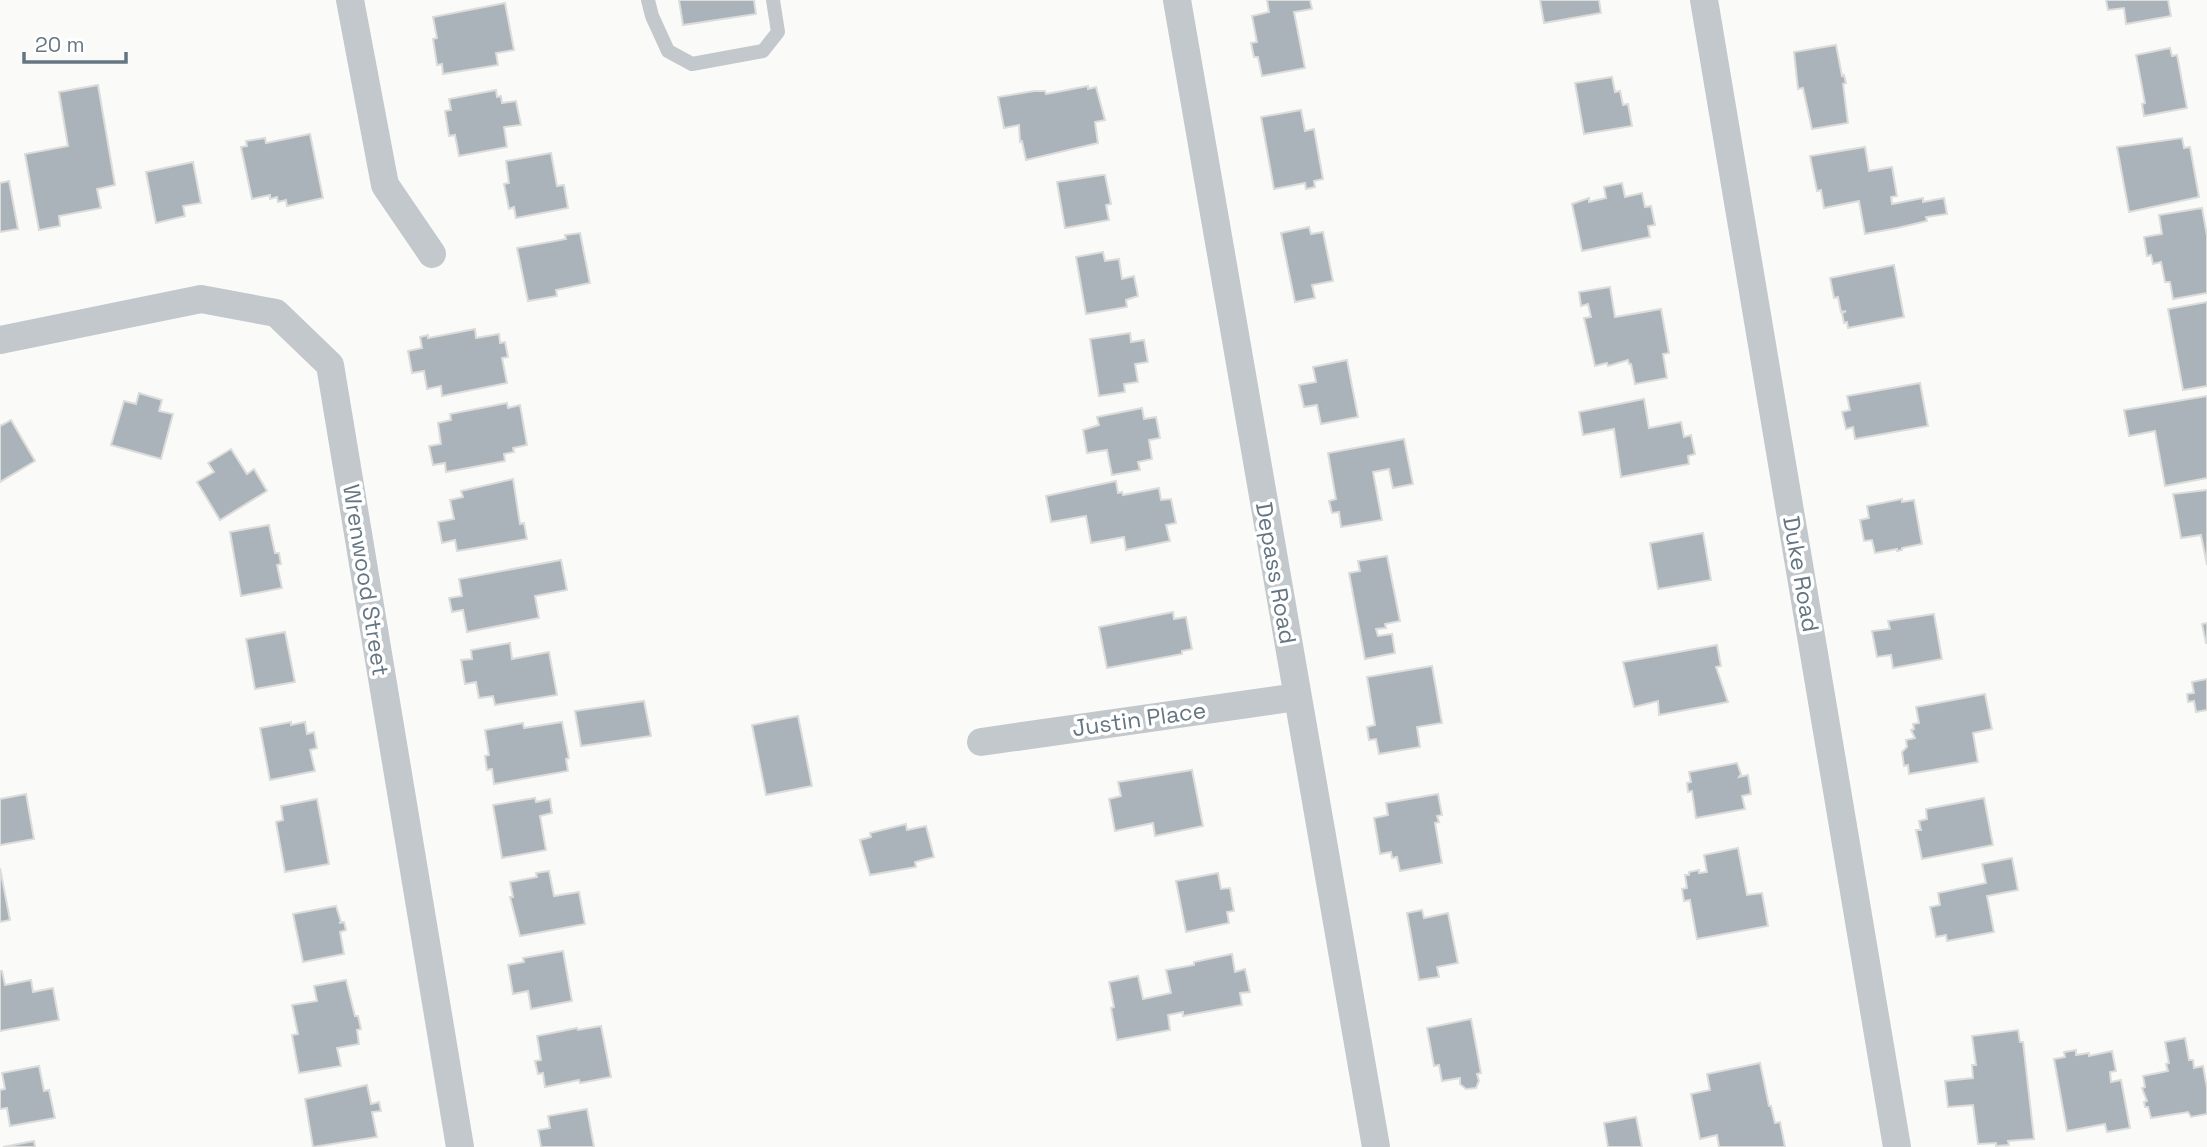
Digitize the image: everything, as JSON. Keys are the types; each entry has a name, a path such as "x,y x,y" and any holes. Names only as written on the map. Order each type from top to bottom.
{"street":[{"path":"350,0 385,185 432,254"},
{"name":"Depass Road","path":"1177,0 1376,1147"},
{"name":"Duke Road","path":"1704,0 1897,1147"},
{"name":"Wrenwood Street","path":"0,340 201,299 276,313 330,365 460,1147"},
{"name":"Justin Place","path":"981,742 1297,697"}],"lane":[{"path":"648,0 652,16 668,51 692,64 762,51 778,32 774,0"}],"building":[{"path":"679,0 754,0 756,14 683,25"},
{"path":"1267,0 1310,0 1312,9 1294,12 1305,68 1262,76 1258,57 1254,57 1251,43 1257,42 1252,16 1269,12"},
{"path":"1540,0 1599,0 1601,13 1544,23"},
{"path":"2106,0 2168,0 2171,16 2126,24 2124,8 2108,10"},
{"path":"505,3 514,50 496,53 498,65 443,74 442,64 437,65 433,39 437,38 433,17"},
{"path":"1836,45 1846,83 1843,84 1848,123 1812,129 1803,88 1798,89 1794,52"},
{"path":"2170,48 2172,56 2177,55 2187,108 2144,116 2142,104 2145,103 2136,55"},
{"path":"1612,77 1615,92 1620,91 1623,105 1628,104 1632,126 1584,134 1575,83"},
{"path":"98,85 115,185 97,189 101,208 59,216 60,226 39,230 25,154 68,146 59,92"},
{"path":"1088,86 1088,89 1096,87 1105,120 1095,122 1098,143 1026,160 1022,141 1020,142 1019,125 1004,128 998,97 1034,91 1045,91 1046,94"},
{"path":"496,90 502,103 516,101 521,125 504,127 507,147 459,156 455,135 449,136 445,111 451,110 449,99"},
{"path":"1301,110 1305,131 1314,129 1323,179 1314,181 1315,187 1306,189 1305,183 1274,189 1261,117"},
{"path":"310,134 323,198 287,206 286,200 278,202 277,197 270,199 270,195 252,199 241,147 247,146 246,141 265,138 266,143"},
{"path":"2182,138 2184,148 2190,147 2199,197 2129,212 2117,147"},
{"path":"1865,147 1869,171 1892,167 1897,196 1891,197 1892,204 1923,198 1923,202 1944,198 1947,214 1865,234 1859,201 1824,208 1821,190 1817,191 1810,156"},
{"path":"551,153 557,186 564,185 568,208 516,218 514,207 509,209 504,184 509,183 506,161"},
{"path":"193,162 201,203 183,206 185,216 156,223 146,172"},
{"path":"1105,175 1111,204 1106,205 1109,220 1065,228 1057,182"},
{"path":"9,181 18,229 0,232 0,183"},
{"path":"1622,183 1625,197 1642,193 1645,207 1651,206 1655,225 1648,226 1650,237 1582,251 1572,204 1589,198 1589,202 1606,198 1604,187"},
{"path":"2202,208 2207,236 2207,293 2173,299 2170,282 2165,282 2161,262 2153,264 2151,255 2147,256 2144,237 2162,234 2159,215"},
{"path":"1309,227 1311,234 1323,232 1333,281 1312,285 1315,298 1295,302 1281,233"},
{"path":"580,233 590,283 556,290 557,296 528,301 517,248 566,239 565,235"},
{"path":"1103,252 1105,261 1119,259 1122,279 1134,276 1138,296 1126,300 1127,307 1086,314 1076,257"},
{"path":"1894,265 1904,317 1848,328 1842,313 1846,311 1841,312 1838,297 1834,298 1830,278"},
{"path":"1610,287 1615,317 1661,309 1669,353 1663,354 1667,378 1635,384 1628,360 1608,366 1607,363 1595,366 1584,318 1591,317 1588,304 1581,306 1579,292"},
{"path":"2207,302 2207,386 2183,390 2168,309"},
{"path":"475,329 476,338 499,334 500,343 505,342 508,357 502,358 507,383 442,396 441,386 427,389 424,371 412,373 408,351 422,348 420,337 428,335 428,338"},
{"path":"1130,333 1131,342 1144,340 1148,362 1135,364 1138,382 1124,384 1125,392 1099,396 1090,339"},
{"path":"1347,360 1358,417 1321,424 1317,405 1304,407 1299,385 1316,382 1313,367"},
{"path":"1920,383 1928,426 1855,439 1853,427 1846,429 1842,412 1850,410 1847,396"},
{"path":"139,393 162,400 159,411 173,414 161,459 111,445 124,401 136,404"},
{"path":"2207,396 2207,478 2165,486 2155,431 2129,436 2124,410"},
{"path":"1644,399 1649,428 1681,422 1684,437 1691,435 1695,454 1688,456 1689,464 1621,477 1614,429 1583,435 1579,412"},
{"path":"507,403 508,408 520,405 527,445 513,448 514,452 504,454 505,461 446,472 445,463 433,465 429,446 441,444 438,423 451,420 450,414"},
{"path":"1142,408 1144,419 1156,417 1160,438 1149,440 1152,459 1138,462 1140,470 1112,475 1107,450 1087,453 1083,430 1099,425 1097,417"},
{"path":"11,420 35,461 0,482 0,426"},
{"path":"1404,439 1413,484 1393,488 1389,469 1373,472 1382,520 1341,527 1339,512 1332,513 1329,501 1336,499 1328,453"},
{"path":"231,449 247,474 254,469 267,491 220,520 197,482 214,472 208,463"},
{"path":"513,479 520,524 524,523 527,539 457,551 455,540 442,543 438,522 454,519 450,500 463,497 461,491"},
{"path":"1116,481 1118,493 1122,492 1123,495 1159,488 1161,500 1171,499 1176,523 1166,525 1170,541 1126,550 1124,537 1091,543 1086,516 1051,522 1046,496"},
{"path":"2207,490 2207,565 2201,535 2181,538 2173,494"},
{"path":"1902,499 1902,502 1914,500 1922,544 1897,551 1875,553 1872,540 1864,541 1860,520 1869,518 1867,506"},
{"path":"269,525 275,553 279,553 281,564 277,565 282,588 241,596 230,532"},
{"path":"1703,533 1711,580 1658,589 1650,543"},
{"path":"1387,556 1400,621 1385,624 1386,628 1376,629 1378,636 1392,634 1395,653 1365,659 1349,573 1360,571 1358,561"},
{"path":"561,560 567,590 535,596 539,618 467,632 463,610 452,612 449,598 462,596 459,579"},
{"path":"1173,612 1174,619 1186,617 1192,649 1182,651 1182,654 1107,668 1099,627"},
{"path":"1934,614 1942,659 1893,668 1891,655 1877,657 1872,631 1890,629 1888,621"},
{"path":"2207,623 2207,643 2206,643 2202,624"},
{"path":"285,632 295,682 255,689 246,639"},
{"path":"510,643 512,659 549,652 557,695 495,705 493,696 479,698 476,682 465,684 461,660 472,659 471,650"},
{"path":"1717,645 1721,666 1716,667 1728,702 1659,715 1658,701 1634,707 1623,662"},
{"path":"1432,666 1442,723 1417,727 1420,747 1379,754 1376,739 1369,740 1367,727 1375,725 1367,677"},
{"path":"2207,679 2207,710 2196,712 2194,701 2188,702 2187,694 2194,693 2192,682"},
{"path":"1985,694 1992,729 1973,733 1978,762 1909,774 1908,765 1904,766 1902,752 1907,747 1906,740 1915,738 1911,730 1914,729 1913,724 1919,723 1916,707"},
{"path":"644,701 651,736 581,746 575,711"},
{"path":"798,716 812,786 766,795 752,725"},
{"path":"291,722 291,725 305,722 307,734 314,732 317,748 310,750 315,771 270,780 260,728"},
{"path":"562,722 569,758 566,759 568,771 494,784 492,769 487,770 485,756 489,755 485,730 523,723 524,728"},
{"path":"1737,763 1741,774 1739,777 1748,775 1751,794 1742,796 1745,809 1696,818 1692,791 1688,792 1687,783 1691,782 1689,772"},
{"path":"1192,770 1203,826 1155,836 1153,823 1115,831 1109,799 1121,796 1118,782"},
{"path":"26,794 34,839 0,845 0,799"},
{"path":"1438,794 1442,815 1437,816 1439,822 1435,823 1442,863 1400,871 1397,857 1392,858 1391,852 1380,854 1374,818 1388,815 1386,803"},
{"path":"535,798 536,802 550,799 552,813 540,816 546,850 502,858 493,805"},
{"path":"1984,798 1993,845 1922,859 1916,830 1921,830 1919,821 1927,819 1926,809"},
{"path":"317,799 329,864 285,872 276,822 283,820 281,806"},
{"path":"906,824 907,830 926,826 934,857 915,862 916,867 870,875 860,840 871,837 870,833"},
{"path":"1738,848 1747,895 1762,893 1768,926 1697,939 1690,900 1684,901 1682,889 1687,888 1685,875 1699,870 1699,873 1707,872 1704,855"},
{"path":"2012,858 2018,890 1987,896 1994,932 1947,941 1946,935 1936,937 1930,907 1940,905 1938,893 1986,883 1982,864"},
{"path":"0,868 10,920 0,922"},
{"path":"549,871 554,896 579,892 585,924 520,936 510,897 513,897 510,882 537,877 536,873"},
{"path":"1218,873 1221,889 1230,888 1234,911 1227,912 1229,923 1186,932 1176,881"},
{"path":"336,906 341,922 339,923 344,922 346,930 340,932 344,954 303,962 293,914"},
{"path":"1422,910 1424,918 1448,913 1458,963 1437,967 1439,977 1419,980 1407,913"},
{"path":"563,951 572,1001 531,1009 528,991 513,994 508,965 524,962 523,958"},
{"path":"1232,954 1235,972 1245,969 1250,992 1240,993 1242,1005 1183,1016 1183,1012 1168,1015 1170,1030 1117,1040 1109,982 1138,976 1143,999 1171,993 1166,970"},
{"path":"0,971 5,985 31,980 33,992 53,988 59,1020 0,1031"},
{"path":"346,980 361,1029 357,1030 359,1044 337,1048 341,1066 299,1073 292,1035 298,1034 292,1005 317,1001 314,986"},
{"path":"1471,1019 1481,1073 1477,1074 1479,1081 1476,1088 1466,1089 1460,1084 1460,1078 1442,1081 1439,1065 1434,1066 1427,1028"},
{"path":"601,1026 611,1077 545,1087 543,1073 538,1074 535,1061 541,1060 537,1036"},
{"path":"2018,1030 2020,1042 2023,1042 2034,1139 2008,1141 2009,1145 1978,1144 1973,1105 1948,1107 1945,1081 1973,1078 1972,1065 1976,1065 1972,1036"},
{"path":"2185,1038 2189,1060 2193,1060 2194,1068 2203,1066 2207,1088 2207,1114 2191,1117 2188,1112 2151,1118 2144,1102 2147,1101 2142,1088 2145,1087 2143,1076 2168,1071 2165,1042"},
{"path":"2076,1050 2076,1055 2089,1053 2089,1056 2112,1051 2116,1071 2110,1072 2111,1082 2121,1080 2130,1128 2107,1132 2105,1124 2067,1131 2054,1059 2065,1057 2064,1052"},
{"path":"1760,1063 1769,1106 1775,1123 1780,1122 1785,1147 1719,1147 1717,1135 1700,1139 1691,1094 1710,1090 1707,1074"},
{"path":"39,1066 44,1091 49,1090 55,1118 10,1126 7,1108 0,1109 0,1090 5,1089 2,1073"},
{"path":"367,1085 371,1104 379,1102 381,1111 372,1112 377,1137 313,1147 305,1099"},
{"path":"587,1109 594,1147 541,1147 538,1130 550,1128 548,1116"},
{"path":"1636,1117 1642,1147 1608,1147 1604,1123"},
{"path":"34,1141 35,1147 3,1147"}]}
